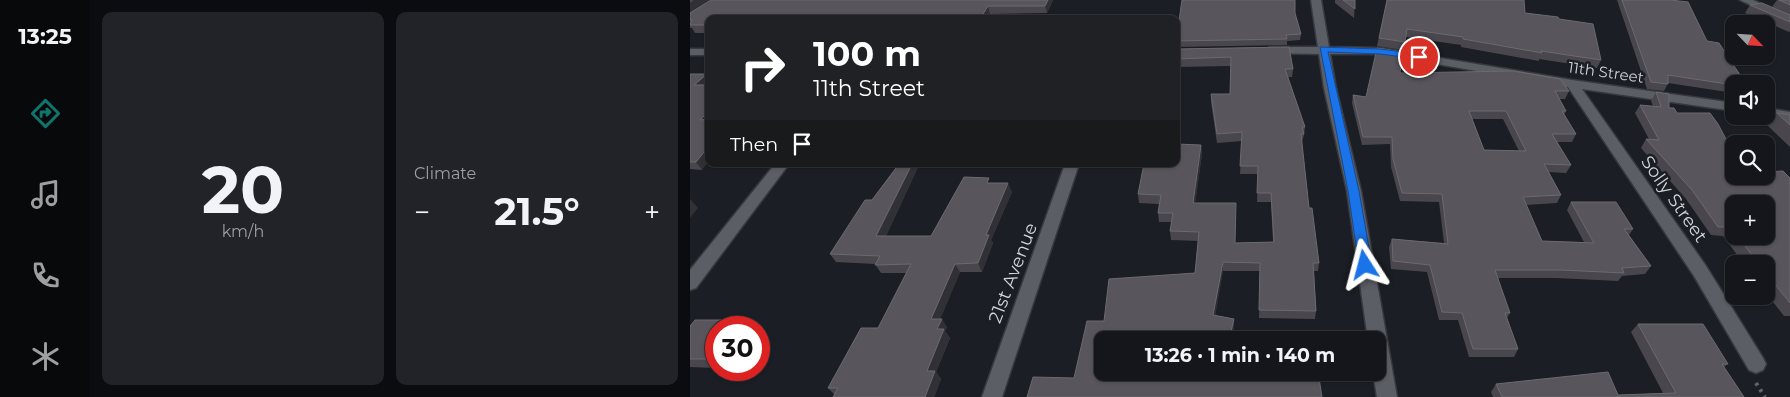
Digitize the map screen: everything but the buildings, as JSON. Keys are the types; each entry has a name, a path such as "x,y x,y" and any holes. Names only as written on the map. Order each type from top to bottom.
{"street":[{"path":"1316,0 1323,49 1354,191 1375,331"},
{"path":"1745,0 1790,21"},
{"name":"11th Street","path":"1256,51 1323,49 1402,54 1572,84 1725,106"},
{"path":"690,52 705,52"},
{"name":"Solly Street","path":"1572,84 1700,271 1756,364"},
{"path":"1775,114 1790,116"},
{"path":"690,283 780,167"},
{"name":"21st Avenue","path":"992,397 1005,349 1062,200 1071,167"},
{"path":"1384,381 1387,397"}],"route":[{"path":"1365,265 1354,191 1323,49 1332,51 1380,51 1419,57"}]}
